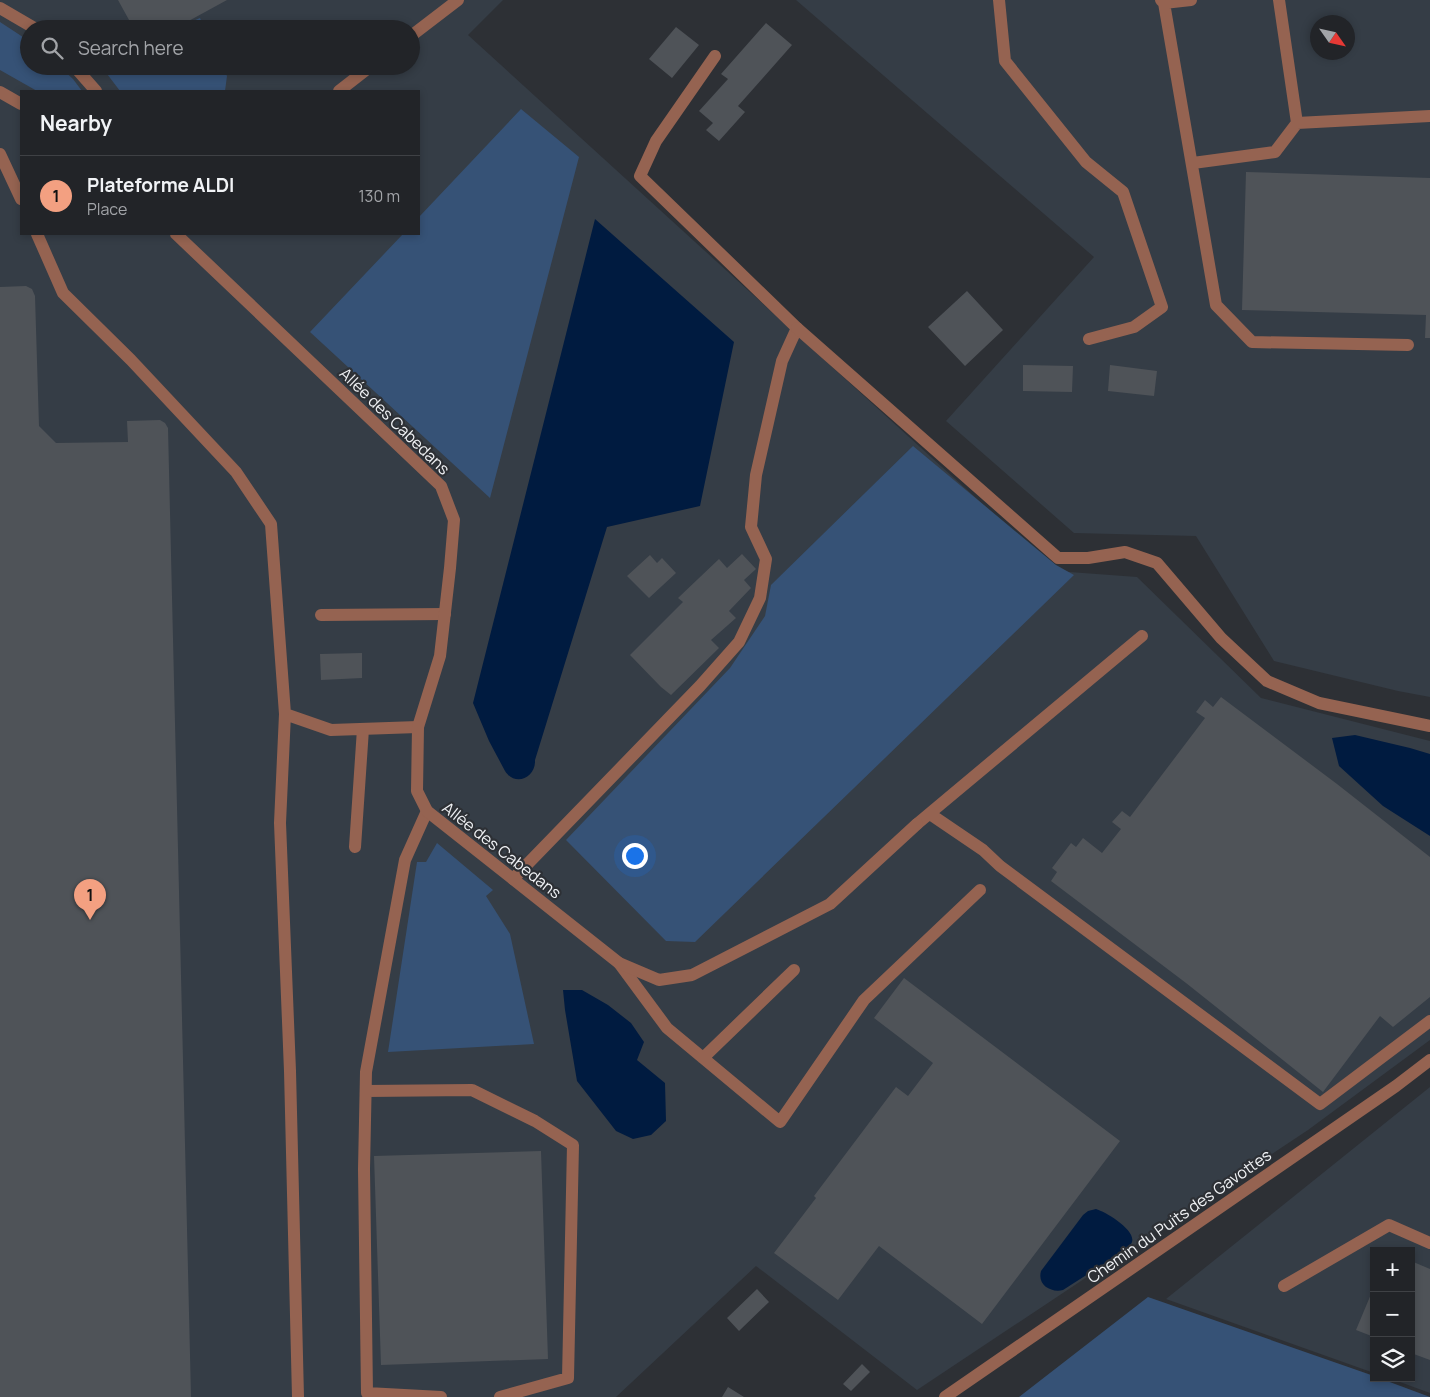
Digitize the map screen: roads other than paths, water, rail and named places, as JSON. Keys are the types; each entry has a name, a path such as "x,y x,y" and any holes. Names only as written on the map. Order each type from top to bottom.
{"street":[{"path":"420,29 458,0"},
{"path":"998,0 1005,61 1086,162 1123,192 1162,306 1134,327 1089,339"},
{"path":"1191,0 1163,2 1216,305 1252,342 1408,345"},
{"path":"1192,163 1275,152 1297,123 1279,0"},
{"path":"0,8 21,20"},
{"path":"715,56 656,141 640,176 797,328 1058,558 1088,558 1125,552 1157,563 1221,638 1267,681 1319,702 1430,726"},
{"path":"82,75 95,90"},
{"path":"340,90 359,75"},
{"path":"0,92 20,103"},
{"path":"1297,123 1430,116"},
{"path":"0,154 20,197"},
{"path":"37,235 63,293 131,360 236,472 271,524 285,714 280,823 290,1071 298,1397"},
{"name":"Allée des Cabedans","path":"177,235 441,486 454,520 440,656 418,727 417,790 426,811 619,963 659,980 692,975 830,904 917,824 1142,636"},
{"path":"513,879 700,686 740,642 760,598 766,559 751,527 756,474 782,361 797,328"},
{"path":"321,615 445,614"},
{"path":"285,714 331,730 418,727"},
{"path":"355,847 363,729"},
{"path":"426,811 406,860 366,1072 364,1169 367,1393 441,1397"},
{"path":"930,814 983,850 1000,866 1320,1104 1430,1021"},
{"path":"619,963 667,1028 780,1122 864,1000 980,890"},
{"path":"703,1058 794,970"},
{"name":"Chemin du Puits des Gavottes","path":"945,1397 1396,1086 1430,1060"},
{"path":"366,1092 472,1090 535,1121 573,1145 568,1378 500,1397"},
{"path":"1284,1286 1389,1225 1430,1243"}],"place":[{"name":"Plateforme ALDI","path":"90,920"}]}
